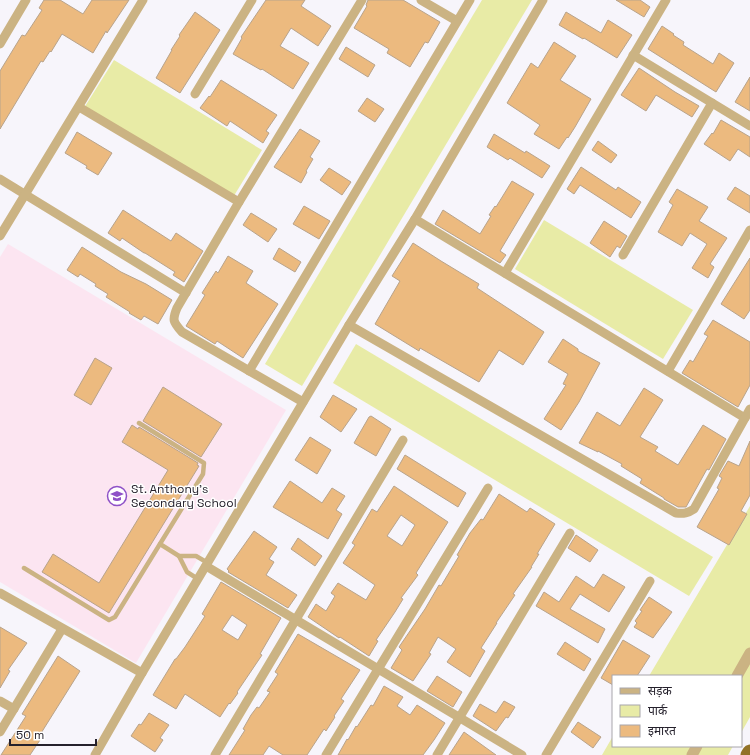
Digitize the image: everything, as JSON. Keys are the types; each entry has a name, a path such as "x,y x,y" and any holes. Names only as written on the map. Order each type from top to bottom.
{"street":[{"path":"0,44 26,0"},
{"path":"0,236 143,0"},
{"path":"195,94 252,0"},
{"path":"303,402 182,332 175,325 173,318 177,308 239,202 362,0"},
{"path":"422,0 457,22"},
{"path":"249,371 470,0"},
{"path":"95,755 303,402 415,219 543,0"},
{"path":"505,273 666,0"},
{"path":"633,55 750,126"},
{"path":"624,255 712,103"},
{"path":"79,107 239,202"},
{"path":"0,179 186,294"},
{"path":"415,219 745,418"},
{"path":"668,371 750,230"},
{"path":"349,325 676,513 684,514 694,509 750,409"},
{"path":"215,755 403,440"},
{"path":"326,755 488,488"},
{"path":"437,755 570,533"},
{"path":"207,564 296,620 522,755"},
{"path":"546,755 650,581"},
{"path":"0,593 142,673"},
{"path":"0,732 62,629"},
{"path":"738,675 750,653"},
{"path":"0,702 14,709"}],"lane":[{"path":"24,568 109,620 115,617 203,474 204,463 140,423"},
{"path":"160,544 179,556 187,572 198,579"},
{"path":"179,556 196,556 207,564"}],"shaded area":[{"name":"St. Anthony's Secondary School","path":"8,244 286,410 136,663 0,582 0,257"}],"green space":[{"path":"482,0 532,0 302,386 265,364"},
{"path":"114,60 262,150 232,199 84,108"},
{"path":"544,220 693,310 663,359 515,269"},
{"path":"356,344 713,557 689,596 333,383"},
{"path":"750,506 750,717 742,731 742,675 650,675"},
{"path":"612,738 612,747 732,747 728,755 602,755"}],"building":[{"path":"44,0 60,0 83,14 92,0 129,0 107,33 106,31 93,53 62,34 51,52 50,51 43,62 41,61 0,129 0,71 22,35 25,36 42,10 39,8"},
{"path":"266,0 305,0 301,6 331,26 318,46 291,28 280,46 309,63 293,89 262,69 261,70 233,54 242,38 241,37"},
{"path":"368,0 403,0 440,22 428,43 425,42 410,67 387,53 389,49 354,28 367,6"},
{"path":"616,0 640,0 650,7 644,17"},
{"path":"195,12 220,30 180,93 156,78 180,36 179,35"},
{"path":"566,12 601,33 608,20 632,35 617,58 559,25"},
{"path":"662,26 684,42 683,45 713,64 719,53 734,63 716,92 648,49"},
{"path":"554,42 576,56 560,80 591,99 568,138 567,137 559,149 534,134 540,125 507,103 531,63 538,68"},
{"path":"346,47 375,65 368,77 339,59"},
{"path":"639,68 699,106 692,117 656,95 646,111 621,95"},
{"path":"750,77 750,111 735,102"},
{"path":"221,80 277,115 266,131 269,133 263,143 230,121 227,126 200,108 209,96 210,97"},
{"path":"367,98 384,109 375,122 358,111"},
{"path":"721,120 750,137 750,157 738,149 730,161 704,144 712,133 713,134"},
{"path":"300,129 320,141 310,157 313,159 301,183 274,167"},
{"path":"77,132 112,153 98,175 86,168 87,166 65,153"},
{"path":"494,134 550,166 542,178 510,158 508,160 487,147"},
{"path":"598,141 617,155 611,163 592,150"},
{"path":"581,167 616,190 618,187 641,202 631,218 580,185 574,194 567,189"},
{"path":"329,168 351,182 342,195 320,180"},
{"path":"512,181 534,194 500,251 506,255 500,263 435,224 443,210 480,234 491,216 489,215 495,206 496,207"},
{"path":"735,187 750,196 750,213 727,199"},
{"path":"677,189 708,207 699,221 727,238 710,264 714,267 708,278 692,268 707,244 690,233 682,246 658,232 673,205 669,202"},
{"path":"304,206 330,221 319,239 293,224"},
{"path":"123,210 171,241 176,233 203,251 184,282 173,275 175,272 122,238 120,241 108,233"},
{"path":"251,213 277,229 268,242 243,225"},
{"path":"604,221 627,236 620,248 617,246 610,257 590,243"},
{"path":"413,243 479,284 477,288 544,332 523,365 499,350 479,382 420,348 419,351 375,324 400,281 392,276"},
{"path":"82,247 121,272 146,284 172,300 158,324 144,316 141,320 129,313 130,312 106,297 108,294 95,286 96,284 80,274 78,277 67,270"},
{"path":"279,248 301,262 295,272 273,259"},
{"path":"228,256 253,271 246,283 278,304 243,358 217,341 215,344 186,326 205,295 202,293 216,271 218,273"},
{"path":"750,258 750,310 744,319 721,304"},
{"path":"713,320 750,342 750,385 738,407 682,373 690,360 693,362 708,336 704,334"},
{"path":"563,339 578,349 578,351 600,363 579,402 561,430 544,419 566,385 563,384 568,374 548,362"},
{"path":"95,358 112,368 91,405 74,395"},
{"path":"163,387 222,424 201,457 143,421"},
{"path":"644,388 663,400 640,437 658,447 655,451 678,465 703,425 726,439 686,507 678,507 664,499 640,483 642,479 621,466 622,464 579,443 597,412 620,426"},
{"path":"333,395 357,409 341,432 320,417"},
{"path":"371,416 391,429 376,456 354,443"},
{"path":"132,425 138,429 139,427 198,463 197,465 199,466 109,613 42,572 53,554 99,583 168,470 122,442"},
{"path":"310,437 331,450 317,474 295,460"},
{"path":"750,441 750,495 741,511 747,514 729,545 697,527 719,489 717,488 722,478 719,476 728,461 739,466"},
{"path":"405,455 466,493 458,507 397,469"},
{"path":"290,481 322,503 332,488 345,496 336,510 342,514 328,539 273,507"},
{"path":"394,486 448,522 416,573 418,575 401,598 403,599 376,640 378,641 369,656 308,617 316,604 326,611 335,596 331,593 338,583 366,600 375,585 343,563 355,545 352,543 372,509 377,512","holes":["401,515 415,525 402,546 387,536"]},
{"path":"499,494 527,512 530,508 555,524 537,554 539,554 532,567 513,594 515,595 481,648 485,651 470,677 447,662 456,649 438,637 429,653 431,654 413,681 391,668 402,650 399,647 425,609 439,585 441,586 459,556 457,555 470,533 481,519 483,520"},
{"path":"254,531 277,547 269,559 274,562 266,575 297,595 288,608 228,572 229,571 227,569"},
{"path":"576,535 598,550 590,562 568,548"},
{"path":"298,538 322,556 315,566 291,549"},
{"path":"603,574 625,587 609,612 580,594 570,609 605,629 598,643 536,606 544,592 559,602 576,576 594,588"},
{"path":"221,582 281,618 260,654 262,655 237,692 238,693 220,717 185,694 176,709 153,695 175,659 185,647 205,616 202,614","holes":["232,615 247,625 238,640 222,630"]},
{"path":"649,597 672,612 653,638 634,627 637,623 635,621 642,611 640,610"},
{"path":"0,627 27,643 8,670 10,671 0,688"},
{"path":"298,634 360,670 341,699 344,701 334,716 335,717 326,731 324,729 307,755 283,755 269,746 263,755 229,755 245,730 243,729 251,715 257,707 259,708 270,692 267,691 278,674 275,672"},
{"path":"623,640 650,656 638,675 612,675 612,684 601,678"},
{"path":"565,642 591,659 584,671 557,654"},
{"path":"58,656 80,671 38,738 40,740 30,755 1,755 26,716 22,714"},
{"path":"437,676 462,692 453,707 427,691"},
{"path":"384,686 403,697 397,706 410,715 417,705 445,723 434,740 423,755 338,755 347,739 348,740 371,705 373,706"},
{"path":"504,701 515,707 508,718 506,717 496,731 473,716 480,704 496,713"},
{"path":"149,713 169,725 160,738 163,740 155,752 131,736"},
{"path":"578,722 601,737 593,748 571,732"},
{"path":"464,732 496,755 449,755"}],"place":[{"name":"St. Anthony's Secondary School","path":"117,496"}]}
